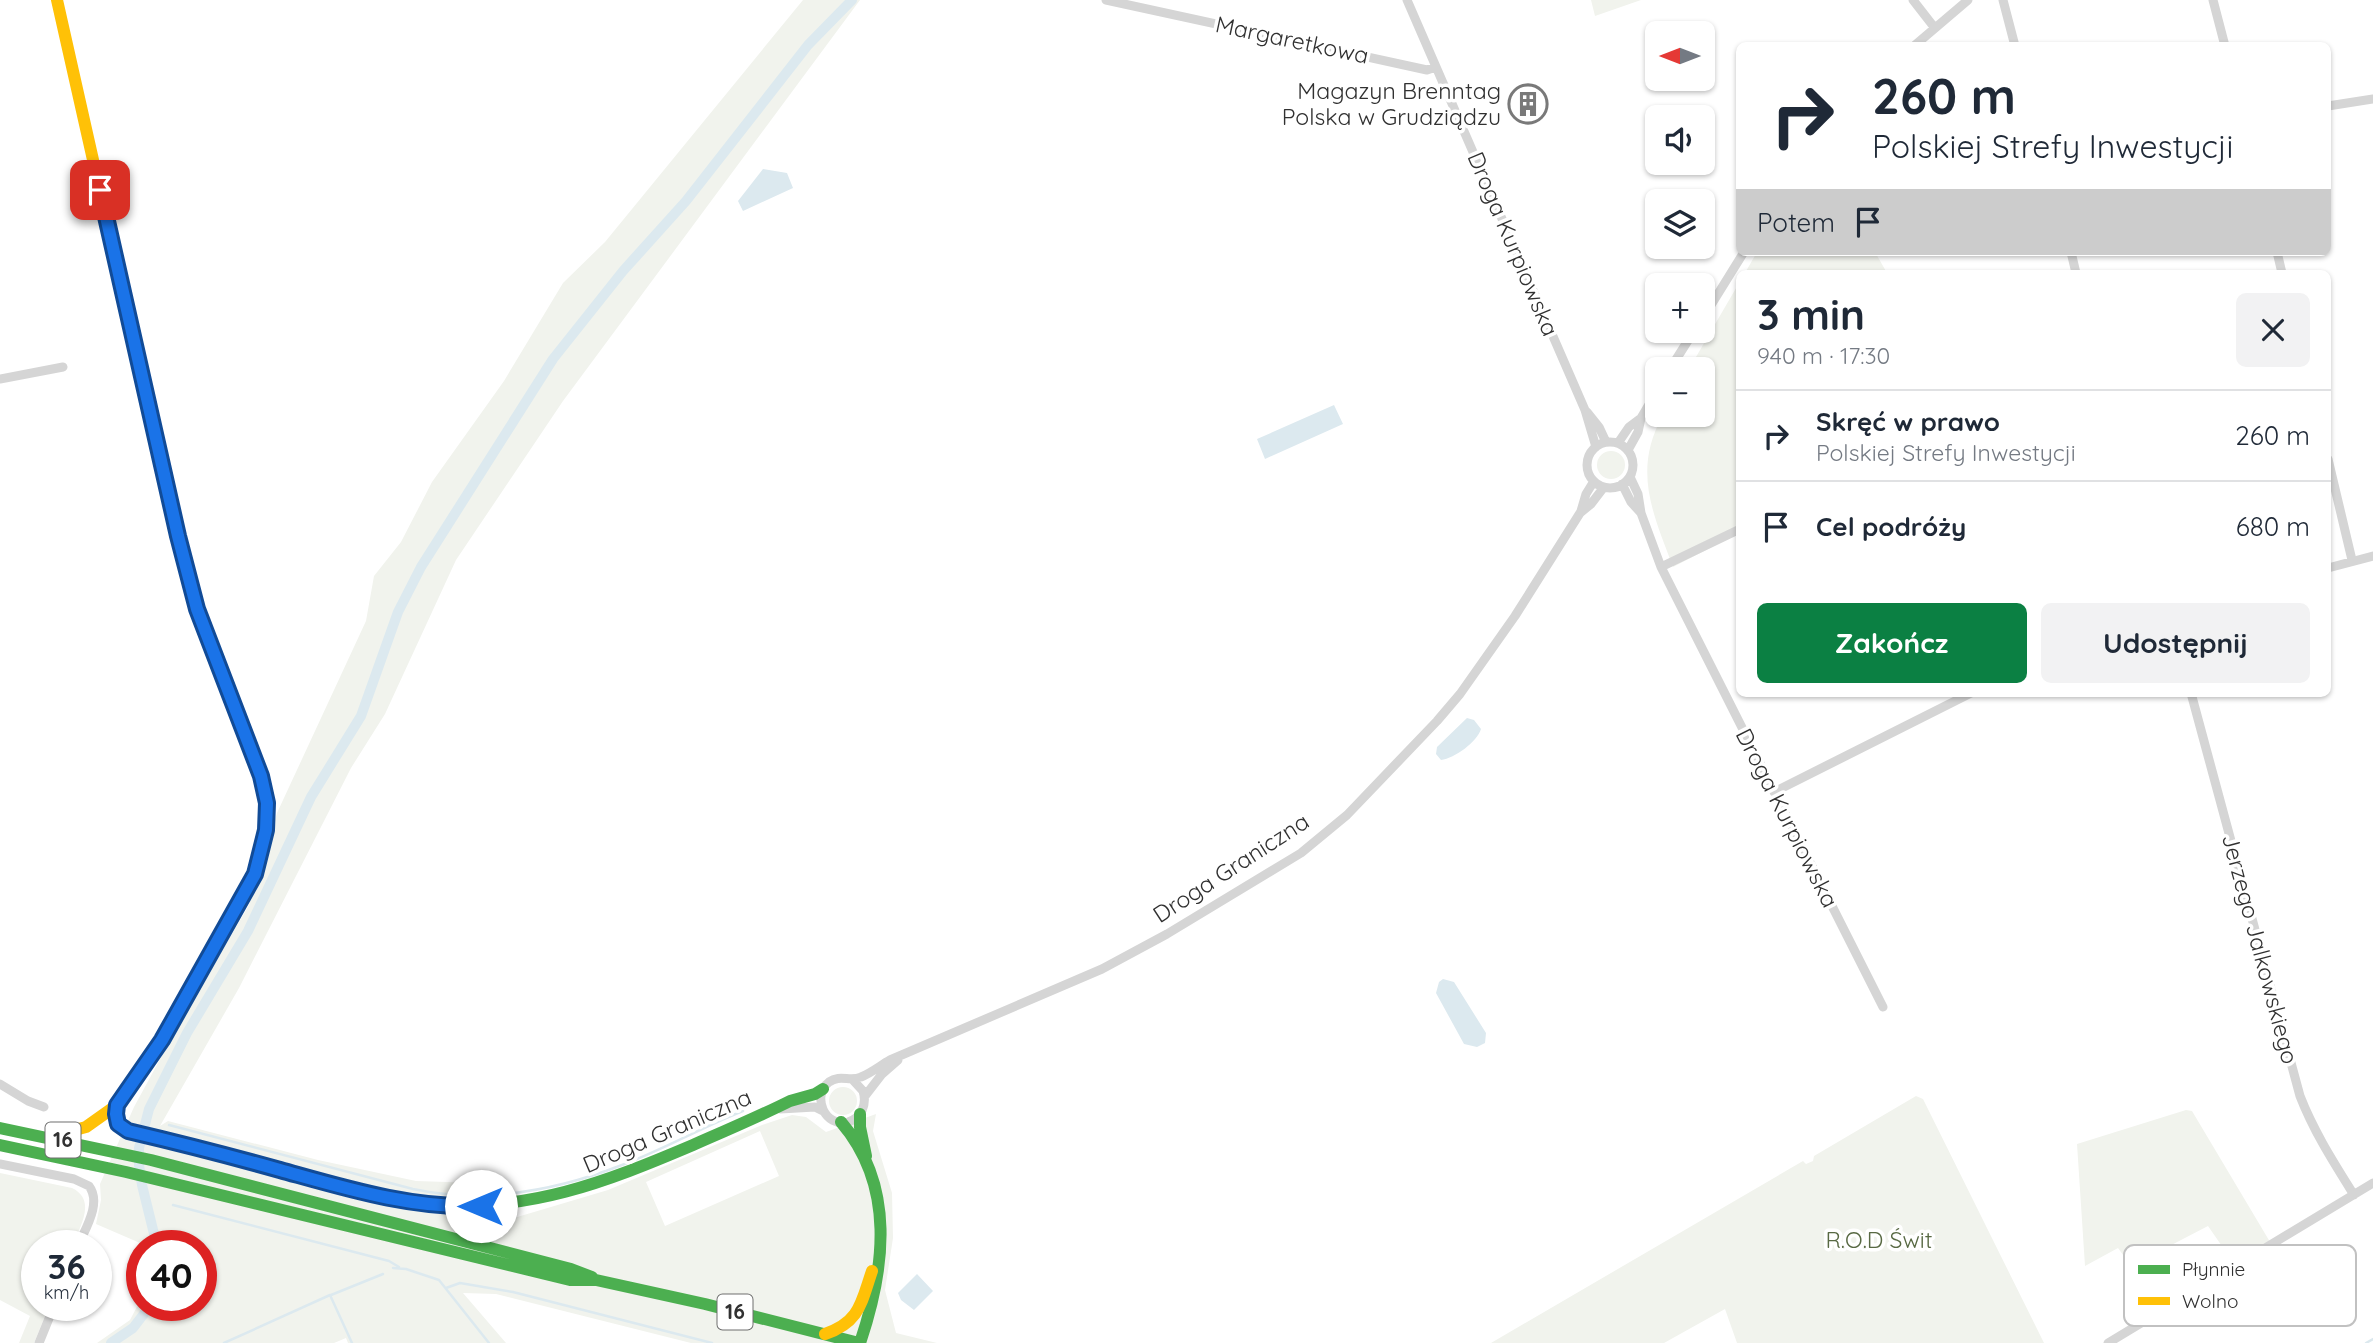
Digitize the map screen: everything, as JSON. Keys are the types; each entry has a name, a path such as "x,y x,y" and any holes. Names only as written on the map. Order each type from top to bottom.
{"main road":[{"path":"46,1137 86,1127 117,1105 162,1040 255,874 266,830 267,803 261,776 197,609 184,561 57,0"},
{"name":"Droga Graniczna","path":"117,1105 118,1124 128,1131 319,1181 418,1204 455,1207 506,1205 552,1198 628,1174 790,1101 823,1089"},
{"path":"860,1114 860,1127 880,1206 881,1236 875,1292 860,1343"},
{"path":"841,1122 849,1130 869,1167"},
{"name":"16","path":"0,1128 151,1160 571,1269 596,1280 860,1343"},
{"name":"16","path":"0,1145 126,1172 570,1280 596,1280"},
{"path":"825,1334 852,1322 878,1254"}],"street":[{"name":"Margaretkowa","path":"1106,0 1427,70 1436,67"},
{"name":"Droga Kurpiowska","path":"1407,0 1585,410 1596,447"},
{"path":"1913,0 1934,27"},
{"path":"1918,42 1968,0"},
{"path":"2003,0 2014,42"},
{"path":"2213,0 2224,42"},
{"path":"2331,106 2373,99"},
{"path":"1715,298 1741,256"},
{"path":"0,380 64,367"},
{"name":"Droga Kurpiowska","path":"1585,410 1599,427 1606,442"},
{"path":"1628,450 1645,411"},
{"path":"1618,443 1629,427 1641,418"},
{"path":"1606,442 1618,443 1628,450 1633,463 1630,477 1622,484 1604,486 1594,481 1588,460 1596,447 1606,442"},
{"path":"2331,471 2352,560"},
{"name":"Droga Kurpiowska","path":"1630,477 1661,567 1883,1007"},
{"name":"Droga Graniczna","path":"852,1079 1135,953 1301,853 1347,814 1453,703 1516,616 1580,513 1594,481"},
{"name":"Droga Kurpiowska","path":"1622,484 1631,502 1641,513"},
{"name":"Droga Graniczna","path":"1580,513 1591,504 1604,486"},
{"path":"1661,567 1736,531"},
{"path":"2331,567 2373,556"},
{"path":"1774,792 1962,697"},
{"name":"Jerzego Jalkowskiego","path":"2192,697 2300,1096 2325,1148 2354,1195"},
{"name":"Droga Graniczna","path":"865,1096 882,1074 902,1057"},
{"path":"852,1079 861,1086 865,1096 864,1108 855,1119 841,1122 831,1119 821,1104 823,1089 833,1080 852,1079"},
{"path":"0,1084 44,1107"},
{"name":"Droga Graniczna","path":"772,1110 803,1106 824,1111"},
{"path":"0,1164 74,1179 89,1186 94,1198 93,1211 85,1230"},
{"path":"2271,1245 2373,1183"},
{"path":"39,1343 48,1321"},
{"path":"2108,1343 2136,1326"}],"green space":[{"path":"803,0 860,0 563,401 456,560 385,714 351,768 239,988 160,1126 168,1121 318,1160 416,1181 509,1184 507,1220 608,1190 792,1115 806,1117 826,1132 876,1114 873,1131 892,1193 893,1238 885,1290 896,1333 937,1343 691,1343 496,1294 463,1293 506,1343 348,1343 346,1338 334,1343 97,1343 129,1321 217,1321 217,1230 126,1230 126,1237 96,1224 101,1200 100,1184 134,1107 249,905 277,813 366,621 374,576 401,542 432,482 504,381 563,283 605,242","holes":["760,1131 779,1176 665,1226 646,1182"]},
{"path":"1591,0 1641,0 1595,16"},
{"path":"1755,256 1877,256 1885,270 1747,270"},
{"path":"1736,288 1736,535 1673,567 1649,492 1647,473 1658,427 1715,427 1715,357 1696,357 1704,343 1715,343 1715,324"},
{"path":"1611,451 1621,455 1625,465 1621,475 1611,479 1601,475 1597,465 1601,455"},
{"path":"843,1087 853,1091 857,1101 853,1111 843,1115 833,1111 829,1101 833,1091"},
{"name":"R.O.D Świt","path":"1916,1096 1923,1099 2044,1343 1737,1343 1725,1309 1664,1343 1491,1343 1803,1161 1806,1164 1813,1161 1814,1156"},
{"path":"2186,1110 2192,1111 2272,1245 2221,1245 2208,1226 2171,1245 2124,1245 2124,1256 2118,1248 2085,1266 2077,1144"},
{"path":"0,1173 72,1188 80,1193 85,1207 79,1230 21,1230 21,1311 0,1300"},
{"path":"28,1321 43,1321 34,1343 19,1343"}],"shaded area":[{"path":"763,169 787,173 793,188 743,211 738,201"},
{"path":"1334,405 1343,424 1265,459 1257,439"},
{"path":"1467,718 1474,720 1481,729 1479,734 1465,749 1441,760 1436,754 1437,747"},
{"path":"1443,979 1454,982 1486,1033 1485,1043 1477,1047 1464,1044 1436,993 1439,982"},
{"path":"917,1274 933,1291 914,1310 901,1300 898,1293"}],"waterway":[{"path":"153,1230 139,1165 139,1148 149,1109 187,1033 248,931 311,797 361,716 398,612 421,567 553,359 623,271 686,201 808,45 852,0"},
{"path":"169,1125 413,1189 492,1195 545,1188 597,1174 743,1111"},
{"path":"173,1205 389,1261 399,1267"},
{"path":"393,1268 406,1269 439,1280 489,1343"},
{"path":"331,1295 383,1274"},
{"path":"446,1288 460,1283 513,1292 712,1343"},
{"path":"224,1343 330,1295 352,1343"},
{"path":"111,1343 138,1321"},
{"path":"2366,1343 2373,1339"}],"traffic: fast":[{"path":"125,302 197,609 261,776 267,801"},
{"path":"233,1158 356,1191 406,1201 466,1206 500,1204 565,1192 629,1171 823,1089"},
{"path":"860,1114 866,1156"},
{"path":"841,1122 859,1147 871,1173 878,1201 879,1257 869,1315 860,1343"},
{"path":"0,1128 151,1160 571,1269 592,1277"},
{"path":"0,1145 126,1172 570,1280 596,1280 859,1343"}],"traffic: slow":[{"path":"57,0 125,302"},
{"path":"233,1158 128,1131 119,1124 116,1117 117,1105 162,1040 255,875 266,830 267,801"},
{"path":"53,1136 86,1127 117,1105"},
{"path":"825,1334 846,1324 858,1310 872,1271"}],"place":[{"name":"Magazyn Brenntag Polska w Grudziądzu","path":"1528,104"}],"route":[{"path":"100,190 197,609 261,776 267,803 266,830 255,874 162,1040 117,1105 116,1119 121,1127 128,1131 386,1197 418,1204 481,1206"}]}
